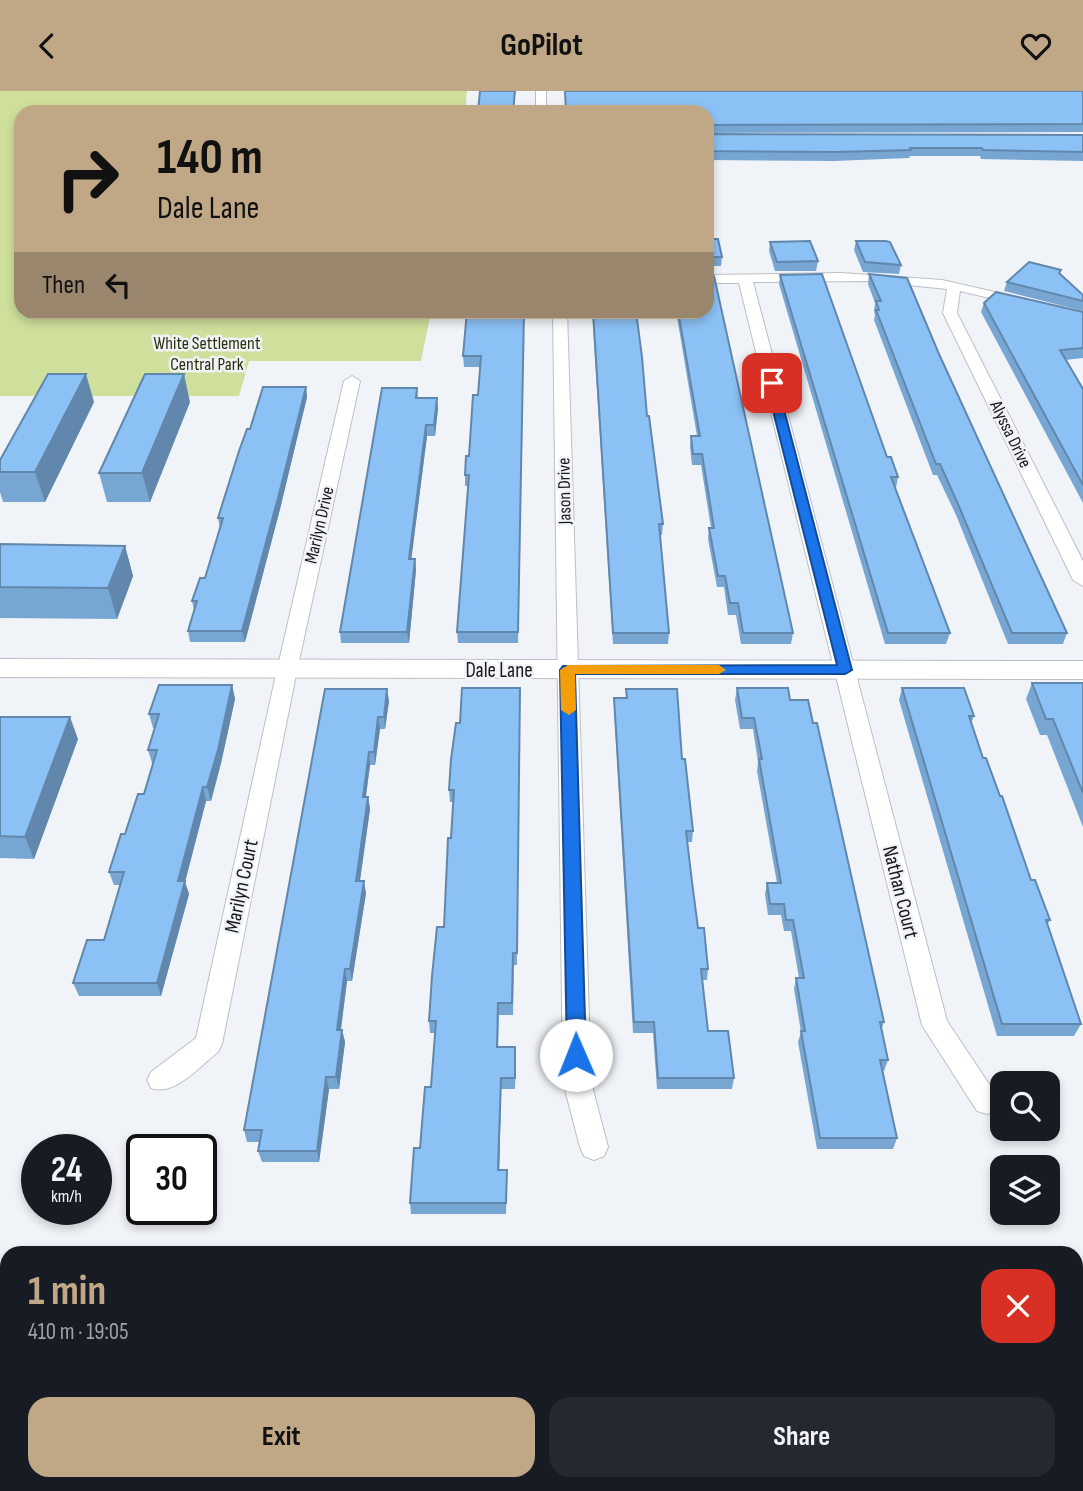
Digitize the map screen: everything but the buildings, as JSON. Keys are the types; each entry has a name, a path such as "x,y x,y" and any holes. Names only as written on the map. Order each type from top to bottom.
{"street":[{"path":"714,279 862,278 954,286 1083,316"},
{"path":"745,279 845,670"},
{"name":"Alyssa Drive","path":"954,286 950,313 1083,580"},
{"name":"Jason Drive","path":"560,319 577,1082 594,1147"},
{"name":"Marilyn Drive","path":"287,670 352,381"},
{"name":"Dale Lane","path":"0,669 1083,670"},
{"name":"Marilyn Court","path":"161,1080 208,1044 287,670"},
{"name":"Nathan Court","path":"845,670 935,1025 987,1102"}],"green space":[{"name":"White Settlement Central Park","path":"0,91 467,91 466,105 14,105 14,319 430,319 421,361 249,361 239,396 0,396"}],"slow traffic":[{"path":"569,710 568,670 719,670"}],"route":[{"path":"576,1055 568,670 845,670 772,383"}]}
